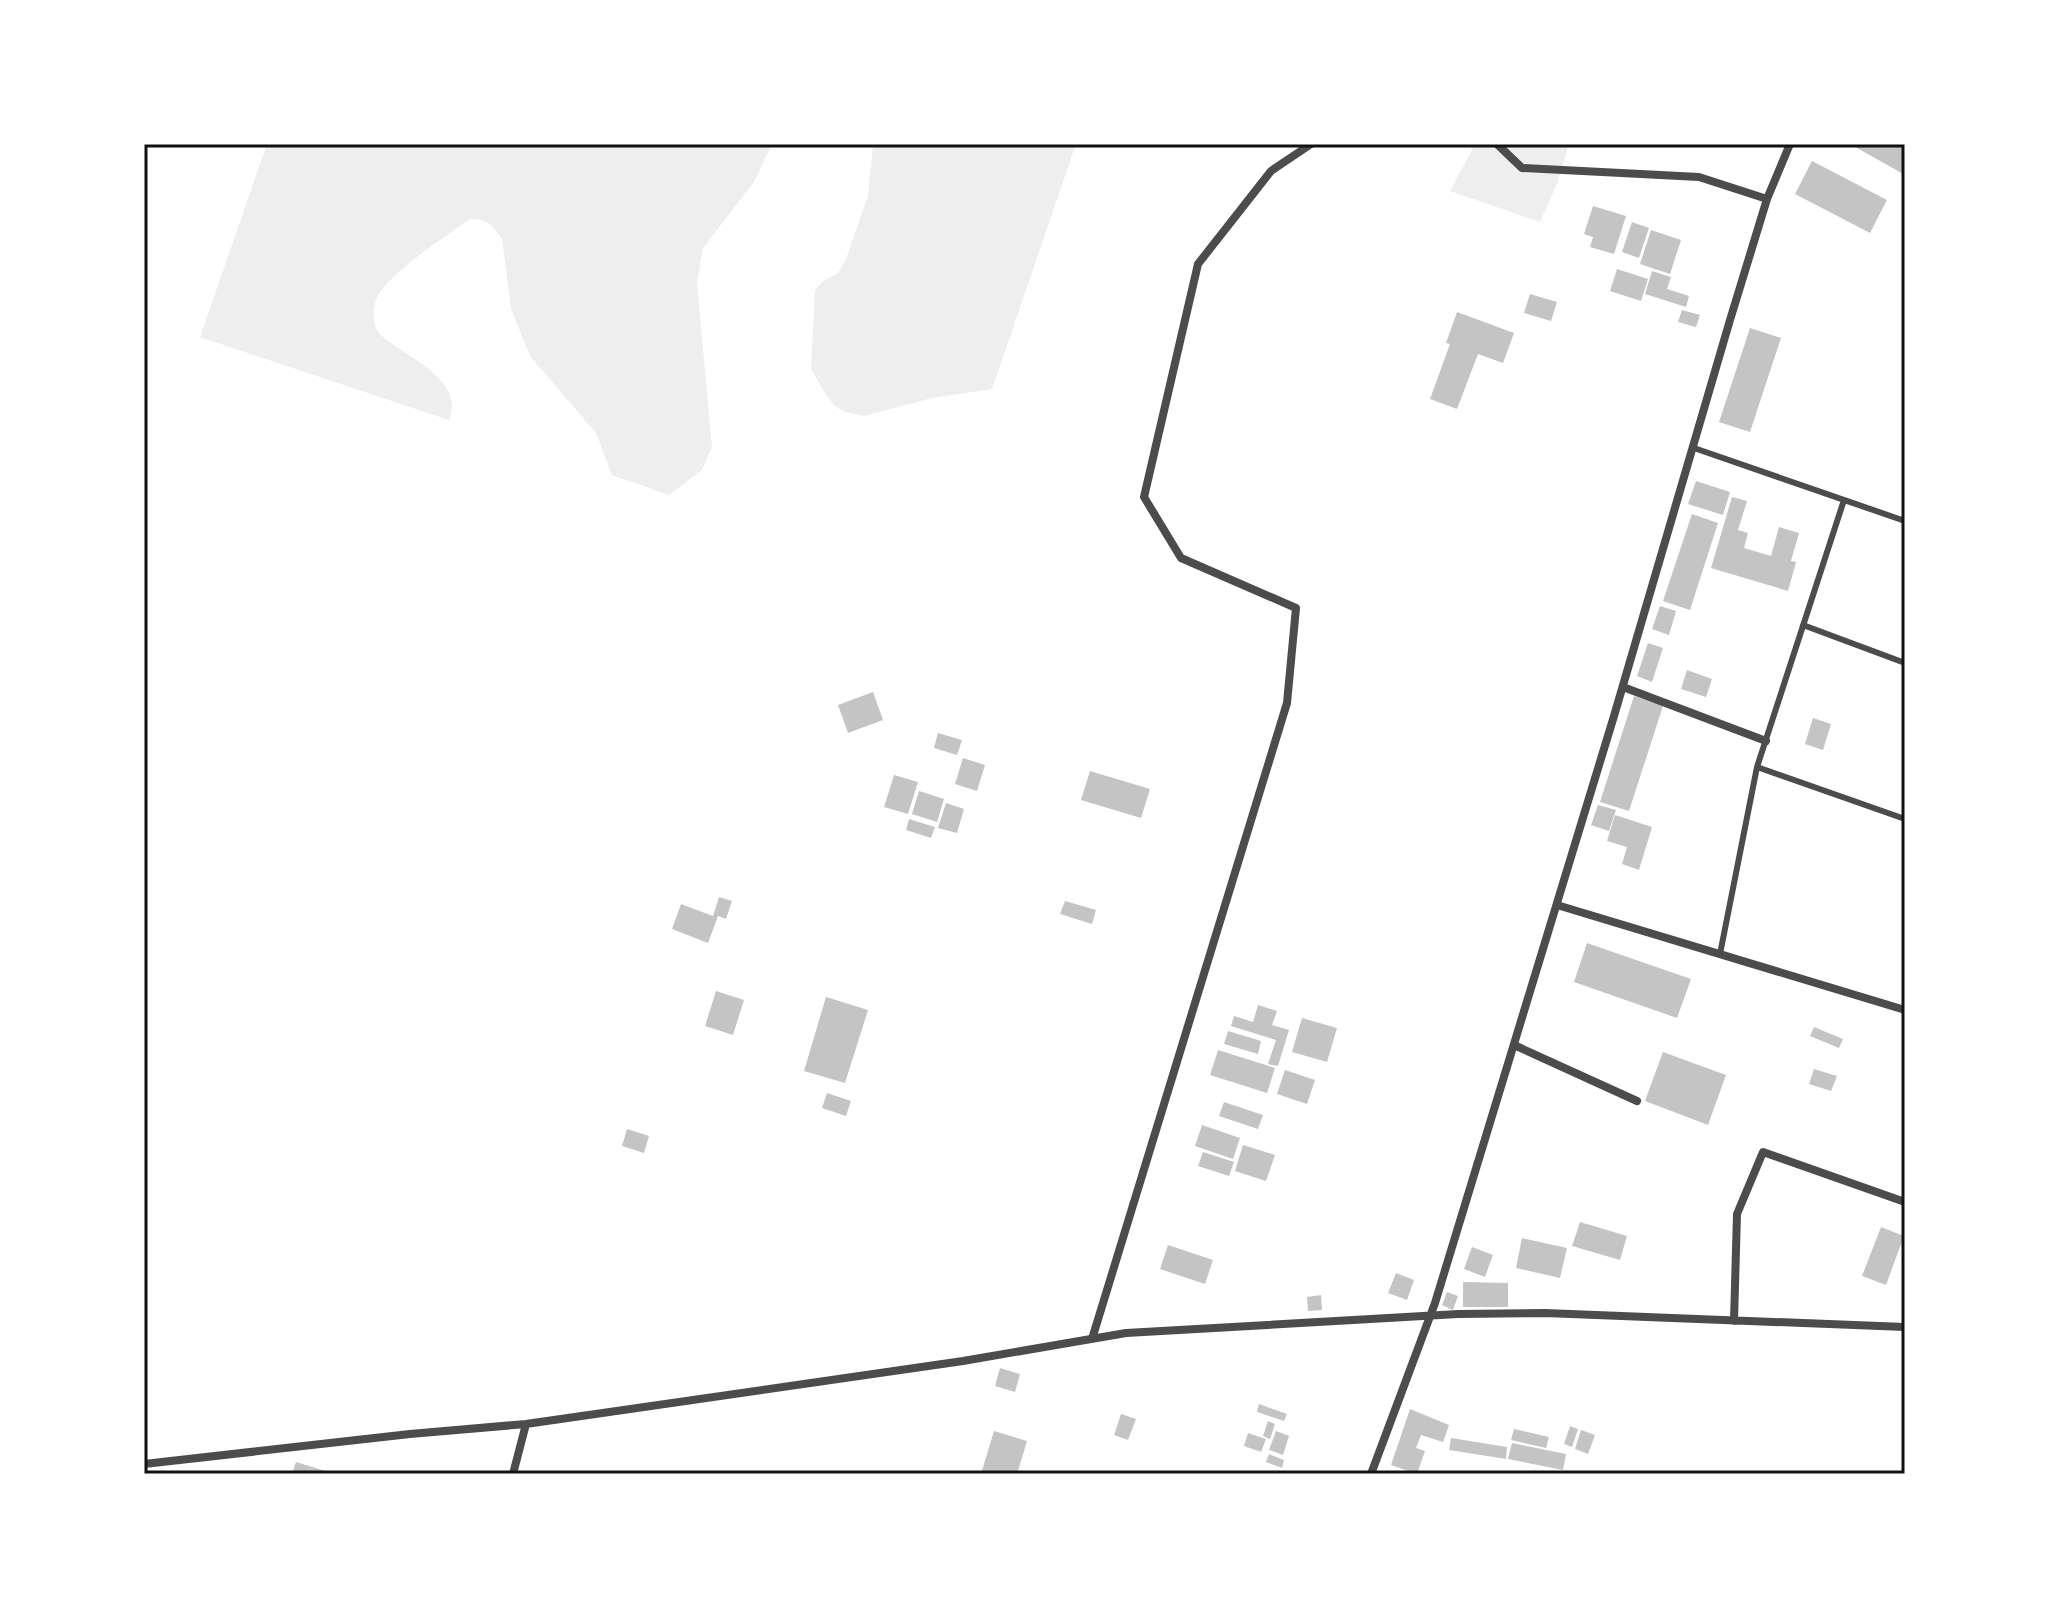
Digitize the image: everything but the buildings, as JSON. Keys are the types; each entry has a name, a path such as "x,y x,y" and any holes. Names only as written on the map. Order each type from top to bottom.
{"street":[{"path":"1092,1339 1287,703 1296,608 1181,558 1144,497 1198,264 1271,171 1311,144"},
{"path":"1497,144 1522,168 1699,177 1767,199"},
{"path":"1371,1474 1430,1316 1623,687 1767,199 1790,144"},
{"path":"1623,687 1766,741"},
{"path":"1557,905 1905,1010"},
{"path":"1514,1045 1637,1101"},
{"path":"1734,1321 1737,1214 1763,1152 1905,1202"},
{"path":"144,1464 526,1424 963,1361 1126,1333 1430,1316 1545,1313 1905,1327"},
{"path":"513,1474 526,1424"}],"lane":[{"path":"1694,448 1905,521"},
{"path":"1720,954 1757,767 1844,500"},
{"path":"1803,625 1905,663"},
{"path":"1757,767 1905,819"}],"shaded area":[{"path":"267,144 772,144 754,182 703,248 697,283 712,447 702,470 669,495 612,475 596,433 530,356 511,309 502,239 491,225 482,220 470,219 408,264 386,284 374,309 375,326 381,335 441,380 449,392 452,405 449,420 200,337"},
{"path":"873,144 1076,144 992,389 932,398 864,416 836,407 811,369 815,290 838,273 846,259 868,196"},
{"path":"1475,144 1569,144 1557,184 1540,222 1450,191"}]}
